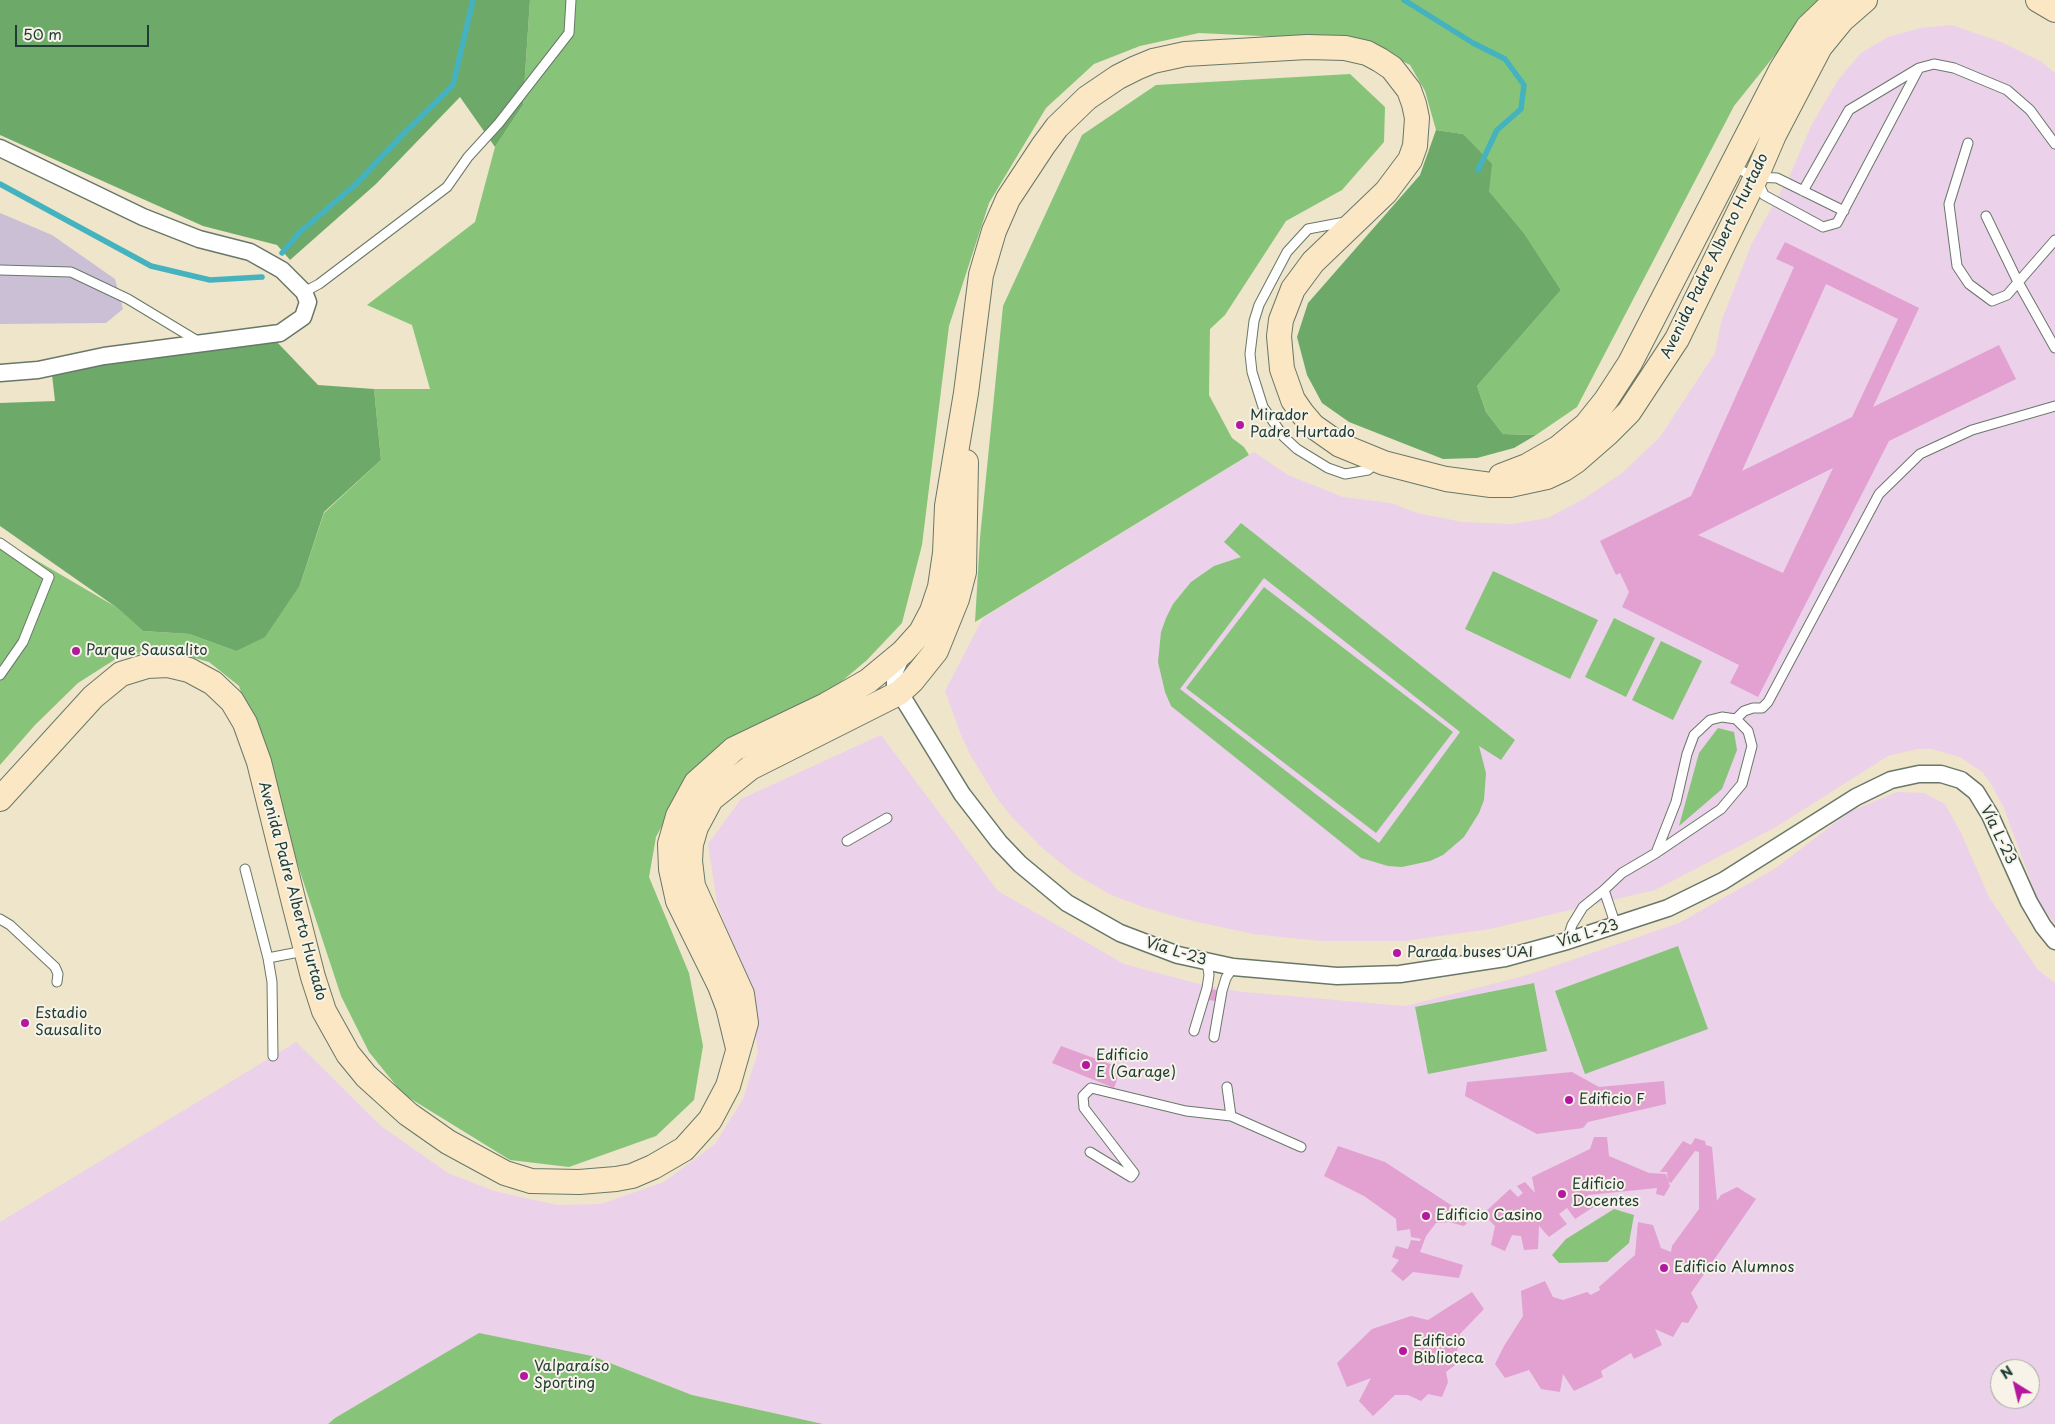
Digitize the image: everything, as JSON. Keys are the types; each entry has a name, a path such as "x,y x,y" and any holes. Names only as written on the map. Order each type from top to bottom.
{"main road":[{"name":"Avenida Padre Alberto Hurtado","path":"1473,483 1491,479 1527,466 1558,448 1586,425 1606,400 1630,363 1731,166 1798,41 1819,14 1836,0"},
{"name":"Avenida Padre Alberto Hurtado","path":"738,1048 728,1007 720,986 678,901 671,869 670,844 678,816 696,783 734,749 826,705 868,681 903,652 921,632 932,611 940,587 945,553 947,506 966,393 980,275 994,231 1008,199 1057,128 1102,87 1153,61 1185,54 1307,47 1357,50 1380,60 1401,78 1409,90 1414,104 1417,132 1415,146 1410,160 1386,192 1312,262 1293,289 1281,320 1279,353 1282,369 1293,400 1313,426 1340,445 1378,460 1446,479 1510,485 1547,477 1576,461 1608,434 1629,412 1677,339 1706,275 1756,177 1774,135 1820,48 1842,20 1865,0"},
{"path":"2038,0 2055,10"},
{"name":"Avenida Padre Alberto Hurtado","path":"0,799 93,697 121,674 147,666 168,665 189,670 213,683 232,701 245,723 259,762 306,951 324,1011 348,1054 366,1076 408,1114 448,1142 474,1158 505,1173 531,1181 578,1182 616,1180 653,1168 684,1149 698,1135 720,1103 734,1067 746,1023 742,994 693,886 690,861 691,844 696,828 712,799 750,768 899,693 912,681 936,651 954,607 964,572 966,393"}],"street":[{"path":"0,148 143,217 199,239 250,252 282,270 304,292 308,302 303,317 280,333 104,356 38,370 0,373"},
{"name":"Vía L-23","path":"903,652 896,671 895,680 899,693 966,800 999,842 1020,864 1067,903 1107,926 1149,945 1207,962 1233,967 1337,976 1400,974 1504,958 1567,941 1668,908 1723,881 1856,798 1891,780 1920,774 1941,774 1961,780 1976,792 1990,815 2029,902 2043,926 2055,941"},
{"name":"Vía L-23","path":"868,681 886,682 899,693"}],"lane":[{"path":"304,292 319,284 447,187 468,157 499,123 569,33 571,0"},
{"path":"1804,191 1849,110 1918,68 1934,64 1954,68 2007,90 2030,110 2055,144"},
{"path":"1756,177 1764,195 1823,227 1837,223 1918,68"},
{"path":"1968,143 1949,204 1957,266 1969,284 1992,301 2007,295 2055,240"},
{"path":"1731,166 1756,177 1777,178 1844,211"},
{"path":"1986,216 2018,282 2055,348"},
{"path":"0,270 71,272 128,299 204,344"},
{"path":"1736,719 1744,711 1762,708 1768,702 1879,494 1920,454 1972,430 2055,406"},
{"path":"0,543 49,577 23,642 0,675"},
{"path":"1567,941 1572,925 1583,907 1622,873 1656,853 1721,809 1742,784 1752,746 1748,732 1736,719 1722,717 1710,720 1694,735 1687,754 1676,802 1656,853"},
{"path":"847,841 887,818"},
{"path":"245,869 268,958 272,982 273,1056"},
{"path":"1604,890 1616,926"},
{"path":"0,919 10,925 55,967 58,974 57,982"},
{"path":"268,958 306,951"},
{"path":"1194,1032 1207,988 1209,975 1207,962"},
{"path":"1214,1037 1222,991 1226,978 1233,967"},
{"path":"1227,1087 1231,1116"},
{"path":"1090,1152 1131,1177 1134,1173 1084,1108 1083,1096 1091,1088 1186,1111 1231,1116 1302,1147"}],"shaded area":[{"path":"1952,25 2001,42 2042,62 2055,73 2055,924 2039,903 2003,806 1990,782 1982,772 1960,757 1932,749 1917,749 1888,756 1776,827 1655,890 1490,929 1404,941 1320,941 1253,934 1184,919 1146,908 1109,894 1072,872 1040,846 1011,816 996,797 971,756 945,691 983,618 1254,452 1288,475 1343,497 1391,503 1417,513 1462,522 1512,524 1548,518 1585,498 1622,473 1660,437 1715,353 1721,322 1752,243 1791,173 1811,126 1838,80 1861,53 1888,37 1920,28"},
{"path":"0,213 52,235 115,279 123,309 106,323 0,324"},
{"path":"881,735 998,891 1124,964 1207,986 1243,992 1405,1006 1528,975 1679,923 1776,868 1849,812 1897,792 1924,793 1945,804 1961,833 1989,897 2038,970 2055,983 2055,1424 823,1424 692,1395 592,1356 335,1418 328,1424 0,1424 0,1222 296,1042 381,1126 448,1173 494,1191 557,1205 601,1204 664,1182 715,1144 743,1099 758,1052 748,984 717,903 708,844 741,799"}],"green space":[{"path":"0,0 530,0 523,105 495,147 460,97 376,184 290,260 277,245 203,226 0,135"},
{"path":"530,0 1819,0 1734,106 1577,407 1536,435 1503,434 1486,412 1477,386 1561,290 1524,233 1489,191 1463,134 1436,130 1425,91 1410,65 1364,41 1199,33 1140,46 1094,64 1046,108 989,203 949,326 922,545 902,623 867,660 822,698 683,786 656,837 649,877 689,973 703,1046 694,1100 656,1136 569,1167 510,1160 403,1094 369,1052 341,996 239,686 209,662 162,649 142,654 122,655 78,683 35,725 0,765 0,539 116,607 143,631 189,634 236,651 300,585 324,513 381,460 374,389 430,389 412,325 367,305 475,222 495,147 523,105"},
{"path":"1350,74 1385,107 1384,142 1342,190 1286,221 1225,315 1210,329 1209,395 1232,438 1244,447 1249,455 975,622 980,538 1003,306 1082,135 1156,85"},
{"path":"1436,130 1463,134 1492,164 1489,191 1524,233 1561,290 1477,386 1486,412 1503,434 1536,435 1514,448 1477,458 1443,459 1349,422 1322,403 1307,375 1297,337 1308,303 1420,175"},
{"path":"276,341 318,385 374,389 381,460 324,512 300,585 265,637 236,651 189,634 143,631 116,607 0,526 0,403 55,401 51,366 137,359"},
{"path":"1241,523 1515,740 1501,760 1479,746 1486,773 1484,800 1479,813 1464,837 1443,855 1430,861 1402,867 1388,866 1361,858 1171,706 1165,692 1158,662 1161,632 1173,604 1191,582 1214,566 1241,557 1224,542","holes":["1264,578 1460,732 1379,843 1180,689"]},
{"path":"1493,571 1598,620 1570,679 1465,629"},
{"path":"1264,587 1453,732 1376,833 1186,688"},
{"path":"1614,618 1655,638 1626,697 1585,677"},
{"path":"1661,641 1702,661 1673,720 1632,700"},
{"path":"1718,728 1734,732 1737,750 1722,789 1679,826 1699,753"},
{"path":"1678,946 1708,1029 1585,1074 1555,991"},
{"path":"1534,983 1547,1051 1428,1074 1415,1007"},
{"path":"1614,1209 1634,1215 1629,1243 1607,1262 1559,1263 1552,1255 1566,1239"},
{"name":"Valparaíso Sporting","path":"479,1333 592,1356 692,1395 823,1424 328,1424 335,1418"}],"building":[{"path":"1785,242 1919,308 1873,407 1999,345 2016,379 1889,441 1758,697 1730,683 1739,665 1622,607 1629,592 1620,573 1616,575 1600,541 1691,496 1794,267 1776,259","holes":["1826,284 1898,319 1852,417 1742,471","1833,468 1783,573 1698,535"]},
{"path":"1211,989 1219,991 1216,1001 1208,1000"},
{"name":"Edificio E (Garage)","path":"1061,1046 1121,1068 1114,1088 1052,1063"},
{"name":"Edificio F","path":"1572,1072 1599,1087 1664,1081 1666,1104 1588,1122 1583,1128 1537,1134 1465,1096 1467,1082"},
{"name":"Edificio Docentes","path":"1594,1137 1607,1137 1609,1156 1649,1173 1666,1174 1670,1186 1664,1196 1656,1194 1657,1188 1588,1195 1595,1206 1575,1219 1567,1208 1559,1214 1567,1224 1549,1237 1539,1226 1538,1249 1524,1250 1521,1236 1512,1235 1505,1251 1491,1245 1495,1226 1483,1214 1510,1189 1518,1197 1523,1193 1517,1186 1525,1182 1535,1193 1532,1177 1590,1149"},
{"name":"Edificio Alumnos","path":"1695,1138 1705,1141 1706,1145 1712,1147 1717,1201 1721,1195 1737,1187 1756,1199 1691,1293 1698,1307 1688,1323 1682,1322 1673,1337 1655,1329 1662,1345 1634,1359 1631,1353 1601,1371 1603,1377 1574,1391 1563,1374 1560,1392 1541,1389 1529,1370 1505,1378 1495,1364 1523,1316 1521,1291 1545,1281 1553,1297 1563,1300 1587,1292 1591,1295 1600,1290 1599,1287 1635,1255 1638,1222 1653,1225 1661,1248 1671,1252 1672,1246 1699,1209 1699,1152 1695,1151 1671,1183 1668,1181 1667,1172 1660,1172 1683,1141 1691,1145"},
{"name":"Edificio Casino","path":"1338,1146 1385,1162 1454,1207 1467,1223 1464,1226 1449,1222 1436,1223 1426,1236 1420,1252 1463,1265 1459,1278 1413,1272 1403,1281 1391,1271 1399,1260 1392,1257 1396,1246 1408,1249 1411,1240 1420,1241 1421,1239 1411,1237 1410,1229 1397,1231 1396,1219 1364,1196 1324,1176"},
{"name":"Edificio Biblioteca","path":"1472,1292 1484,1309 1460,1334 1455,1365 1446,1372 1448,1382 1442,1397 1428,1394 1421,1401 1408,1395 1395,1395 1373,1416 1359,1401 1371,1378 1347,1387 1337,1363 1372,1329 1411,1316 1428,1320"}],"waterway":[{"path":"282,253 300,232 356,184 453,85 473,0"},
{"path":"1404,0 1473,43 1505,59 1524,85 1521,109 1497,130 1478,170"},
{"path":"0,184 151,266 210,280 262,277"}],"place":[{"name":"Mirador Padre Hurtado","path":"1240,425"},
{"name":"Parque Sausalito","path":"76,651"},
{"name":"Parada buses UAI","path":"1397,953"},
{"name":"Estadio Sausalito","path":"25,1023"},
{"name":"Edificio E (Garage)","path":"1086,1065"},
{"name":"Edificio F","path":"1569,1100"},
{"name":"Edificio Docentes","path":"1562,1194"},
{"name":"Edificio Casino","path":"1426,1216"},
{"name":"Edificio Alumnos","path":"1664,1268"},
{"name":"Edificio Biblioteca","path":"1403,1351"},
{"name":"Valparaíso Sporting","path":"524,1376"}]}
